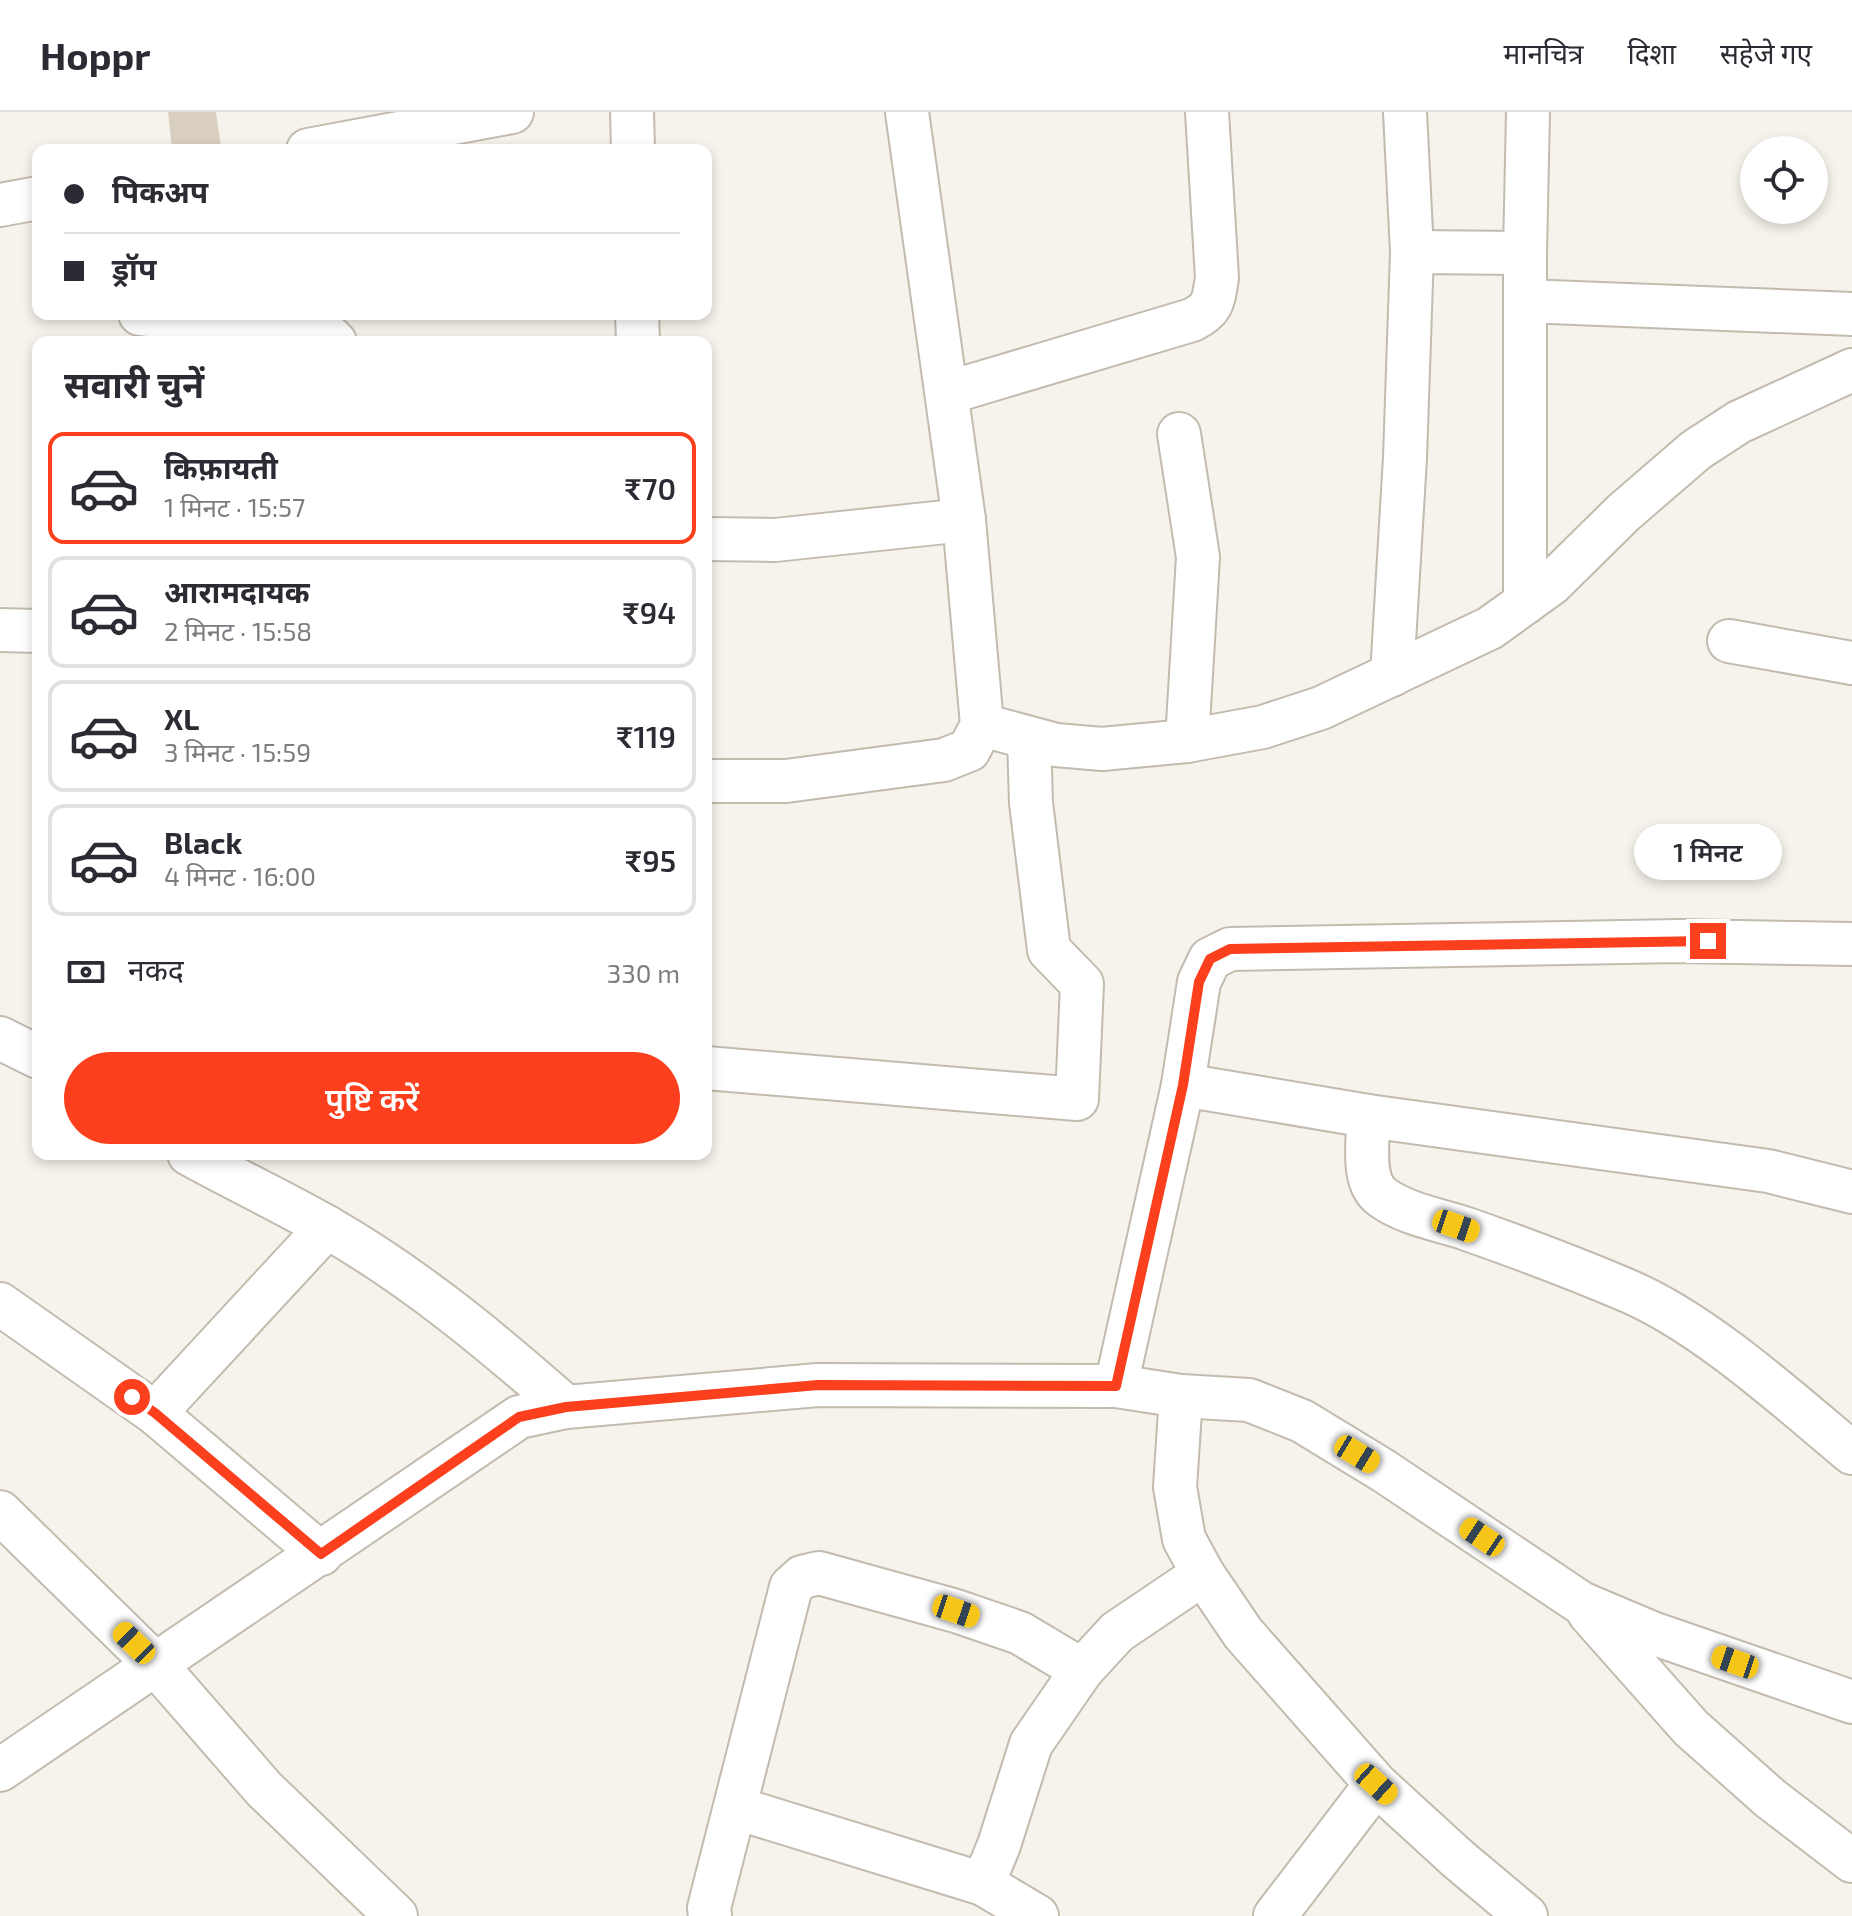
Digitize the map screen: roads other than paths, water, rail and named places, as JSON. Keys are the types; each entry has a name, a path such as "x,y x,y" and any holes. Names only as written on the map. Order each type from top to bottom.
{"street":[{"path":"340,144 512,112"},
{"path":"632,112 633,144"},
{"path":"712,781 786,781 944,760 969,750 982,725 964,520 907,112"},
{"path":"947,393 1192,320 1207,312 1214,300 1217,278 1207,112"},
{"path":"1392,675 1405,458 1412,252 1405,112"},
{"path":"1525,603 1528,112"},
{"path":"0,205 32,199"},
{"path":"1412,252 1525,253"},
{"path":"1525,301 1852,314"},
{"path":"166,320 226,334 307,330 327,336"},
{"path":"982,725 1056,745 1102,749 1187,741 1263,727 1307,713 1490,628 1551,584 1623,513 1696,450 1739,422 1852,370"},
{"path":"1179,434 1198,557 1187,741"},
{"path":"712,539 775,540 964,520"},
{"path":"0,630 32,631"},
{"path":"1729,641 1852,663"},
{"path":"712,1069 1077,1099 1082,984 1049,950 1031,803 1029,738"},
{"path":"1116,1386 1183,1085 1199,982 1210,959 1230,949 1679,941 1852,944"},
{"path":"0,1038 32,1054"},
{"path":"1183,1085 1368,1116 1768,1171 1852,1192"},
{"path":"1368,1116 1369,1176 1380,1196 1630,1291 1689,1324 1852,1453"},
{"path":"200,1160 327,1227 392,1269 478,1330 566,1407"},
{"path":"155,1413 327,1227"},
{"path":"0,1304 155,1413 321,1554"},
{"path":"0,1770 519,1417 566,1407 818,1385 1116,1386 1181,1396 1249,1400 1302,1421 1384,1471 1581,1603 1652,1633 1852,1702"},
{"path":"1181,1396 1175,1487 1184,1539 1203,1574 1243,1633 1376,1784 1526,1916"},
{"path":"0,1512 156,1665 264,1789 396,1916"},
{"path":"710,1916 709,1908 791,1587 802,1577 819,1573 956,1611 1020,1633 1082,1670"},
{"path":"736,1808 1009,1905 999,1845 1031,1744 1082,1670 1117,1632 1203,1574"},
{"path":"1581,1603 1691,1728 1771,1799 1852,1861"},
{"path":"1275,1916 1376,1784"}]}
